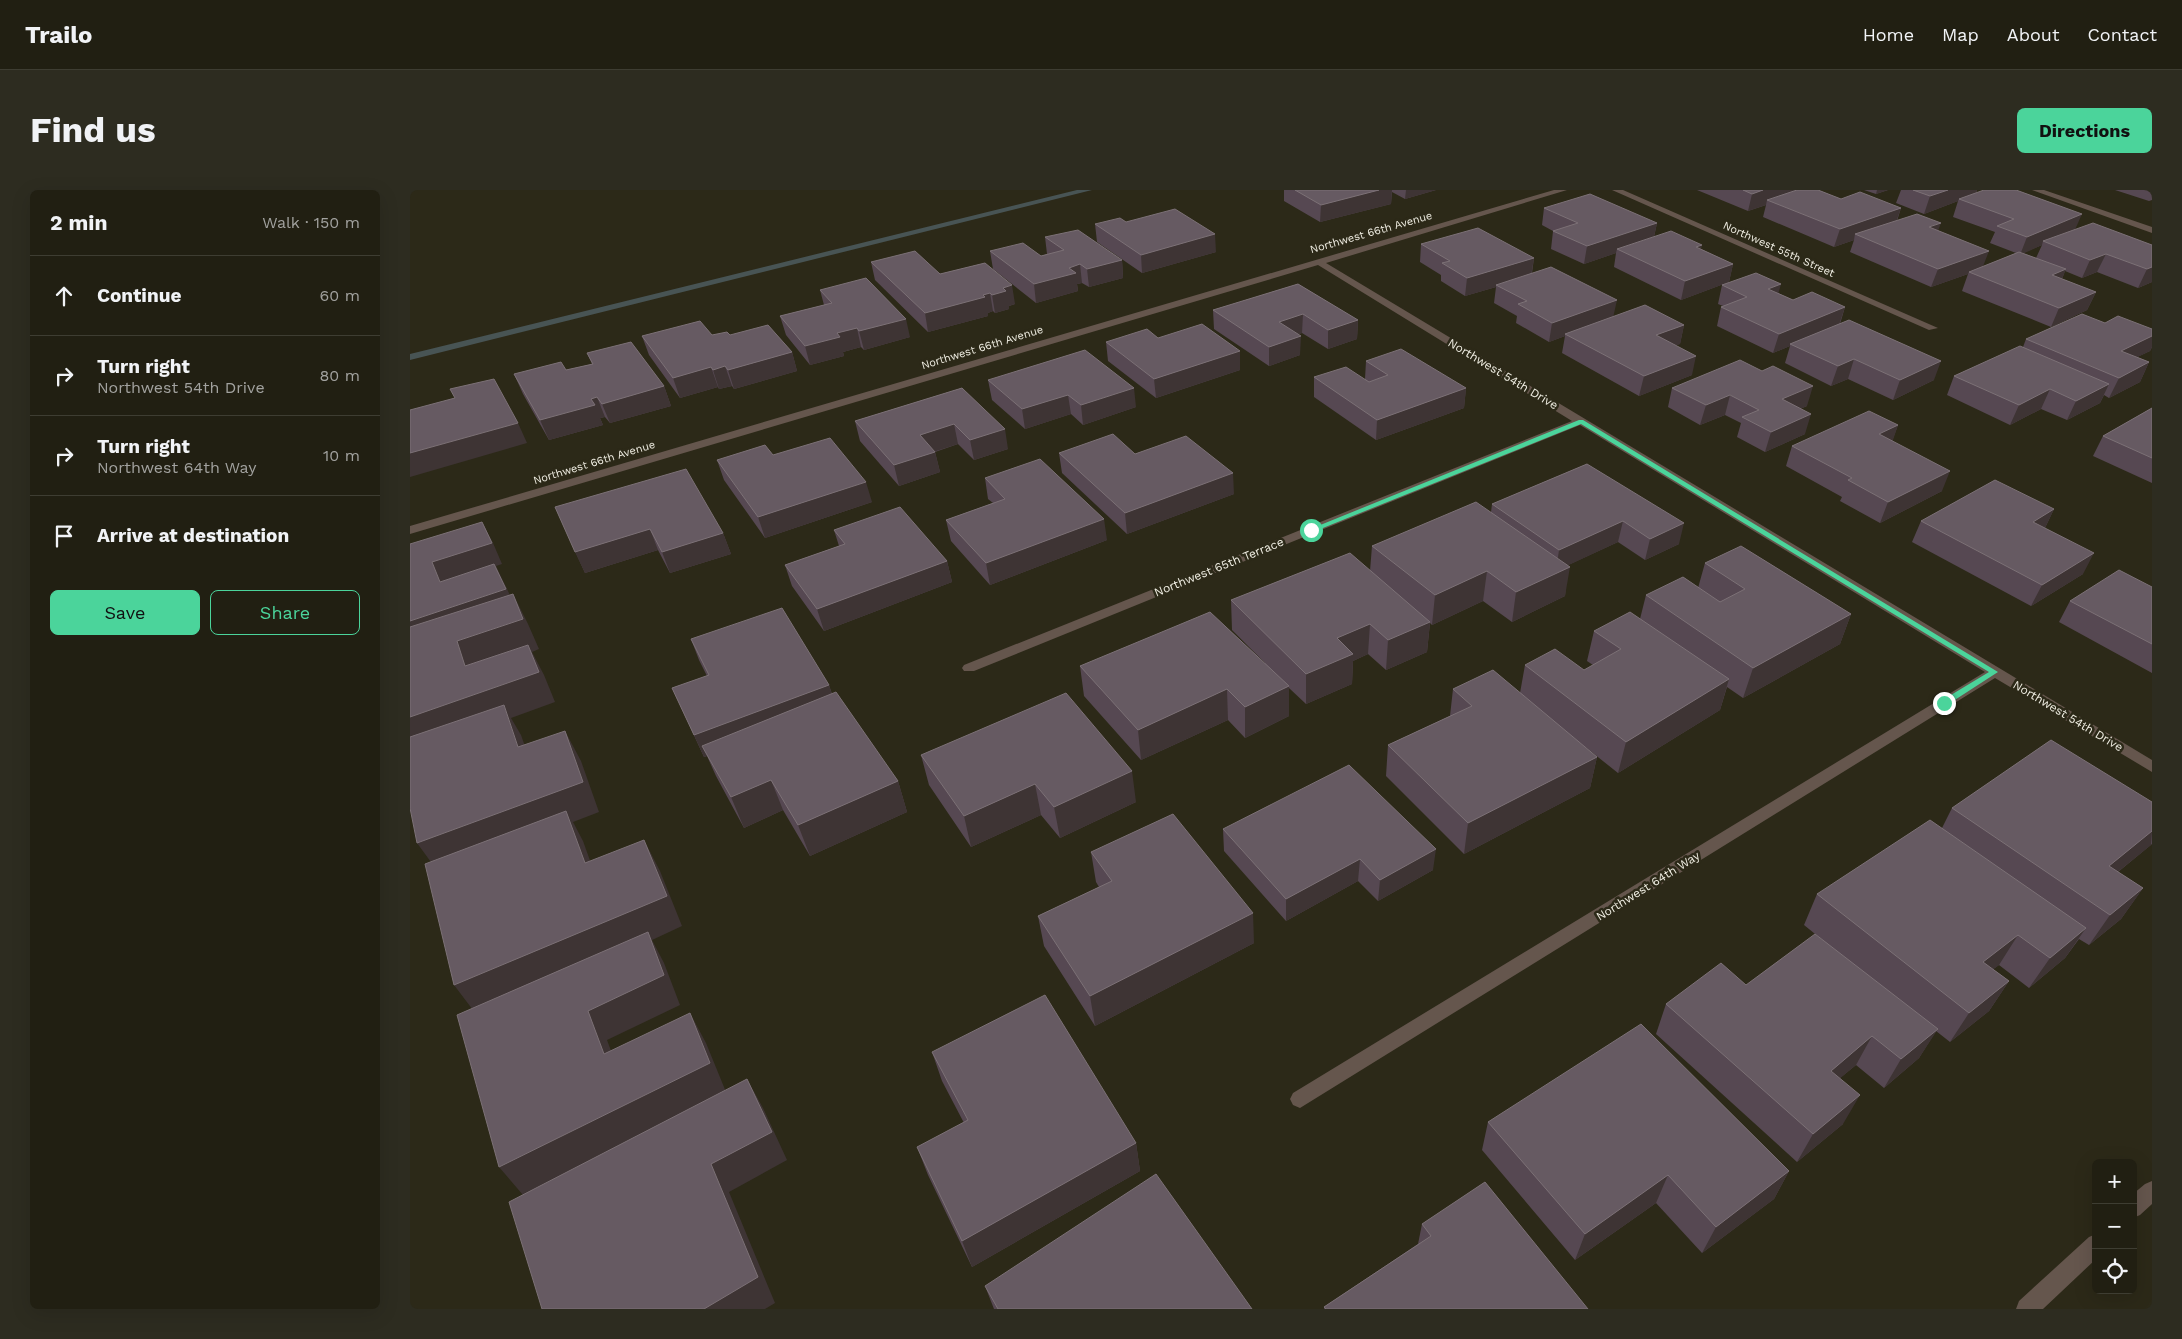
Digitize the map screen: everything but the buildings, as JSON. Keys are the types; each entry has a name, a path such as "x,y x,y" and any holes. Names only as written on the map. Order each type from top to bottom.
{"street":[{"name":"Northwest 66th Avenue","path":"410,530 1563,190"},
{"name":"Northwest 55th Street","path":"1616,190 1933,328"},
{"path":"2036,190 2152,230"},
{"name":"Northwest 54th Drive","path":"1317,261 2152,767"},
{"name":"Northwest 65th Terrace","path":"969,668 1581,421"},
{"name":"Northwest 64th Way","path":"1300,1099 1995,672"},
{"path":"2137,1204 2152,1191"},
{"path":"2027,1309 2092,1248"}],"waterway":[{"path":"410,357 1088,190"}],"route":[{"path":"1311,530 1581,421 1995,672 1944,703"}]}
